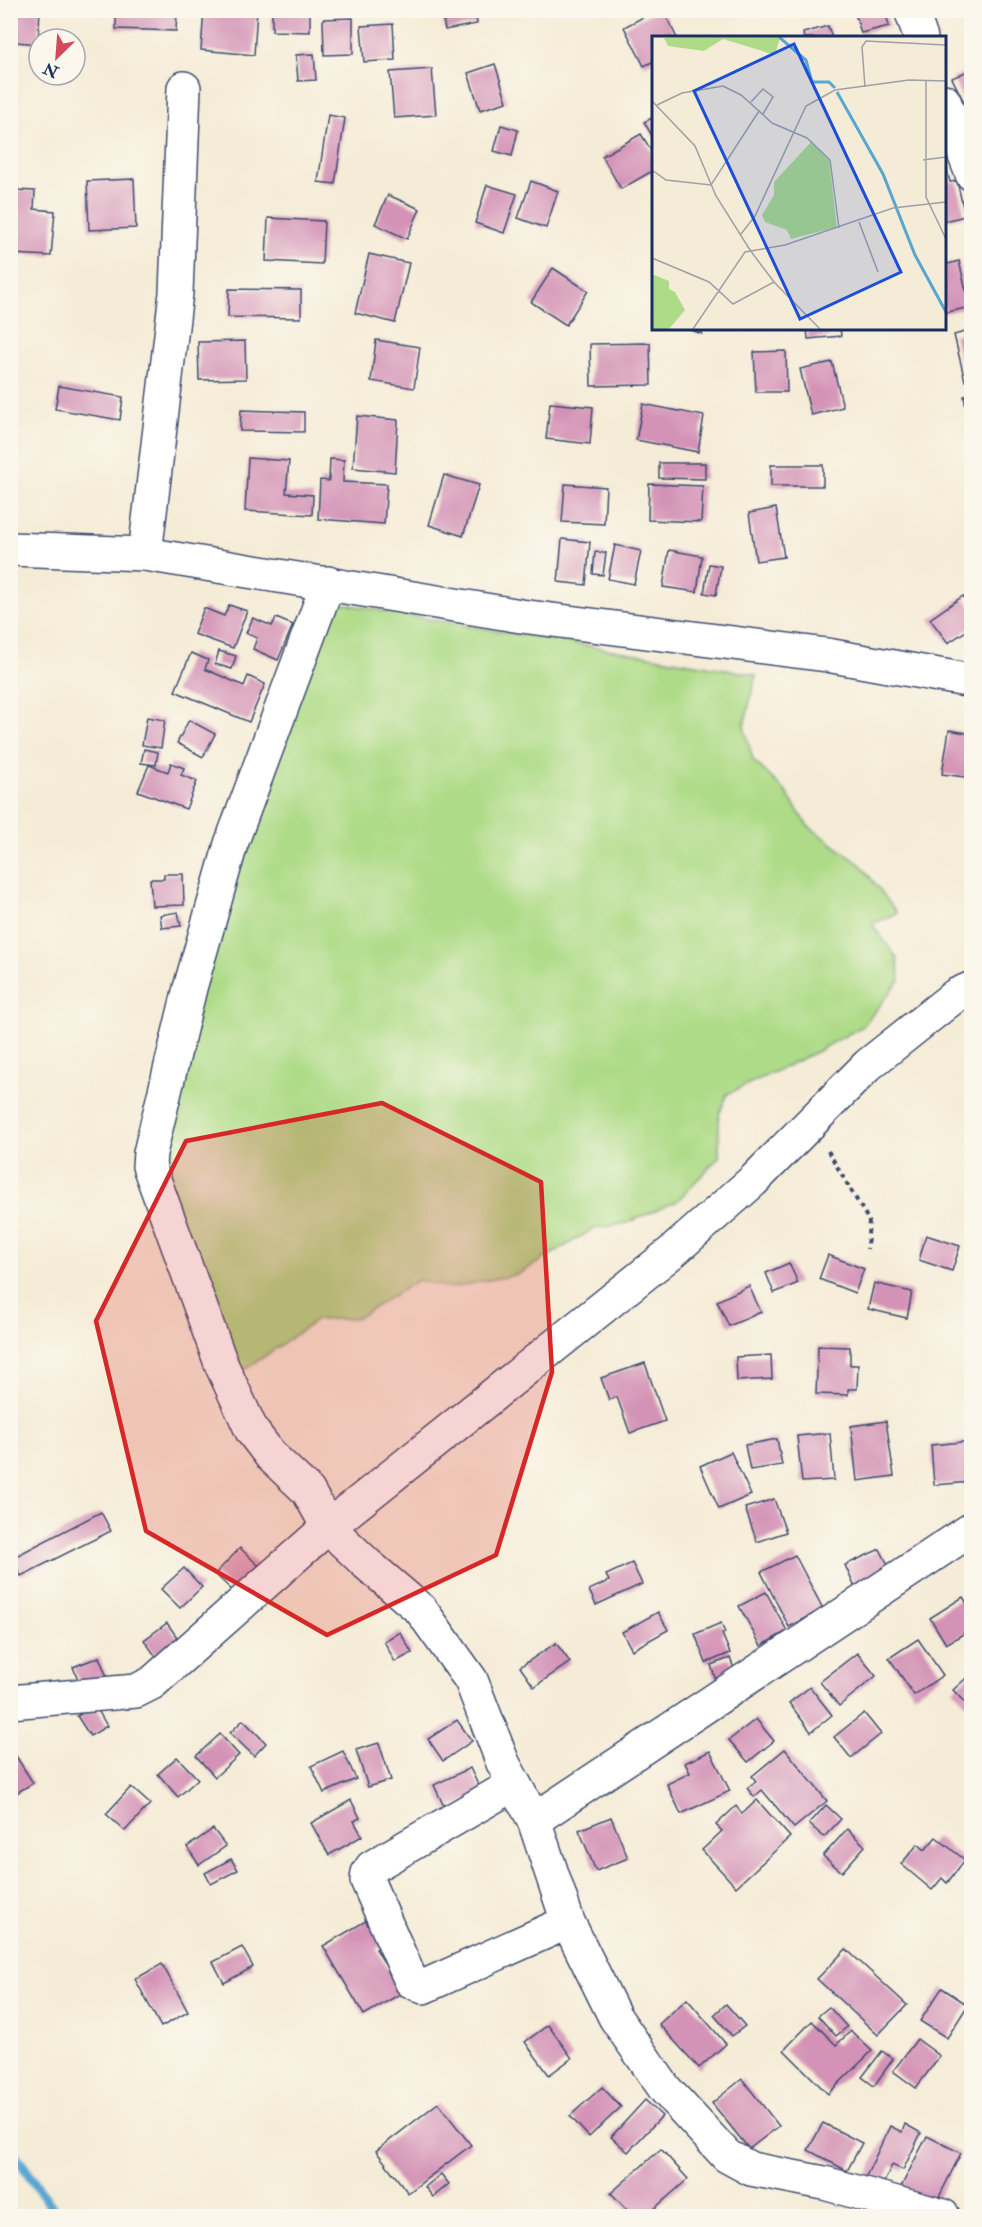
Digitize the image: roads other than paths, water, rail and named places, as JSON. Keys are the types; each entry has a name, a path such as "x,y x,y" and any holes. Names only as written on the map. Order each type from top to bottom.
{"street":[{"path":"911,10 920,36"},
{"path":"145,554 176,292 184,88"},
{"path":"946,104 972,174"},
{"path":"10,549 145,554 521,616 827,655 972,681"},
{"path":"328,583 231,844 190,988 150,1153 149,1166 222,1366 252,1431 271,1456 308,1491 328,1527 421,1610 471,1680 513,1785 534,1820 568,1922 615,2017 665,2090 727,2156 751,2169 824,2182 943,2217"},
{"path":"10,1702 136,1690 152,1683 328,1527 672,1252 753,1181 868,1065 956,995 972,988"},
{"path":"534,1820 972,1529"},
{"path":"513,1785 372,1867 367,1880 411,1980 423,1987 568,1922"}],"waterway":[{"path":"10,2147 58,2216"}]}
